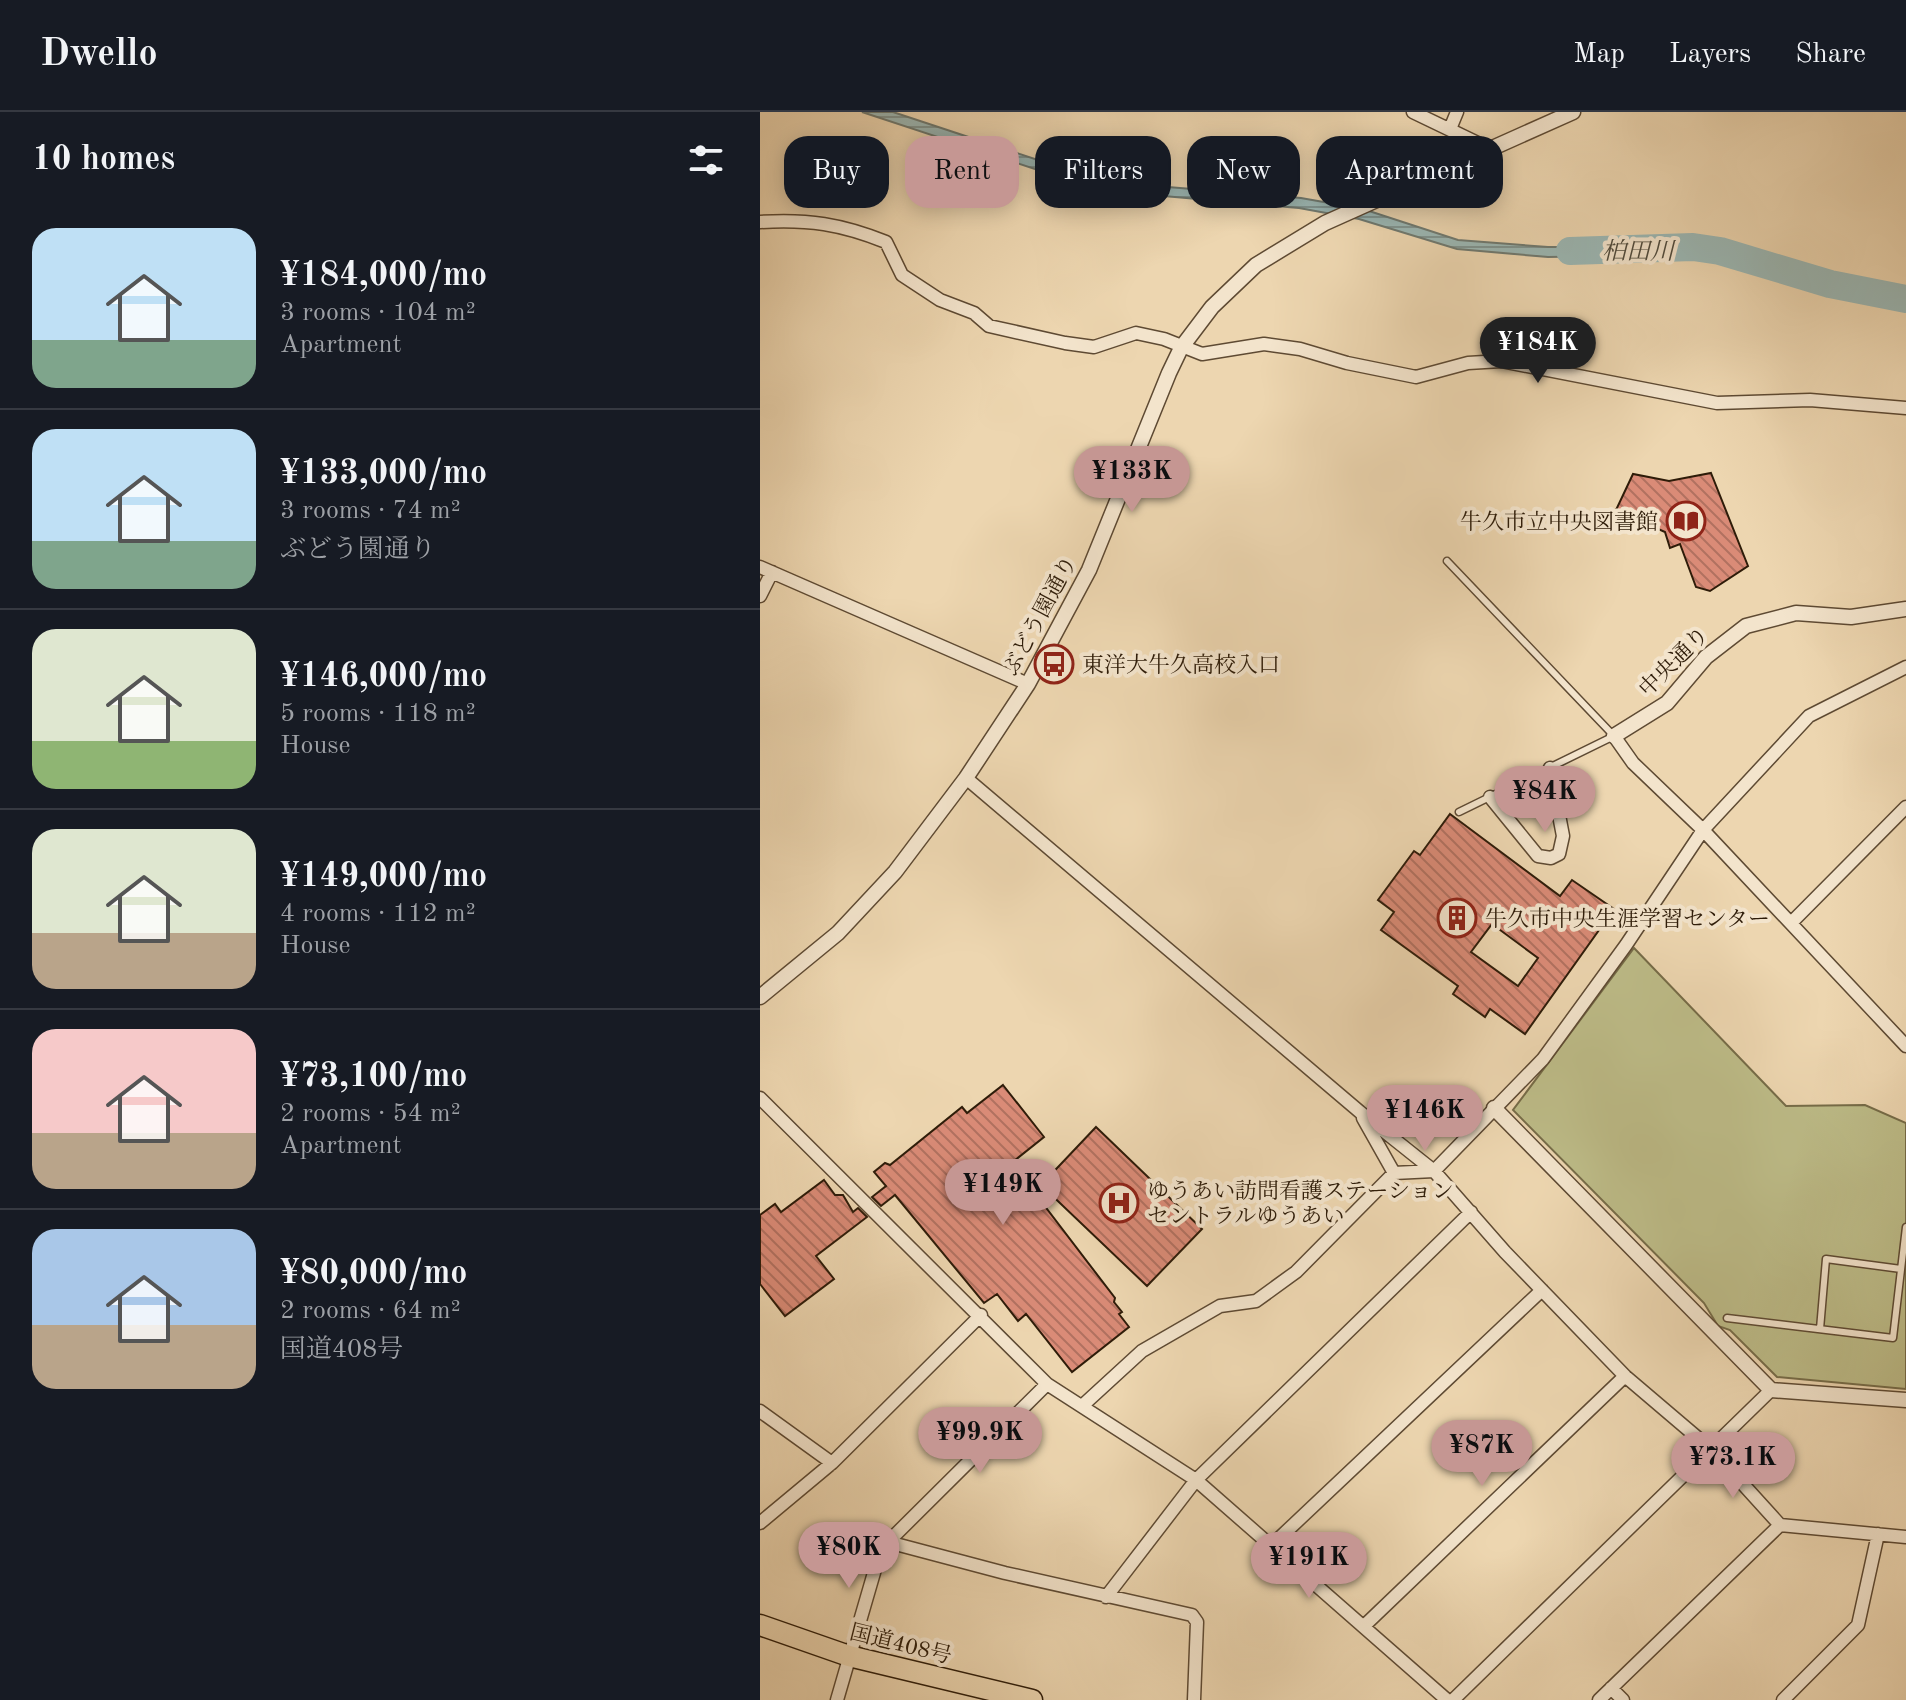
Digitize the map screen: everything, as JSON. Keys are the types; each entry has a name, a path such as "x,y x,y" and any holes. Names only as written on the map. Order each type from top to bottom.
{"highway":[{"name":"国道408号","path":"760,1625 849,1656 1032,1700"}],"street":[{"path":"1413,112 1464,136"},
{"path":"1450,129 1457,112"},
{"name":"ぶどう園通り","path":"1503,143 1573,112"},
{"name":"ぶどう園通り","path":"760,997 861,912 925,834 1028,684 1089,570 1135,450 1181,348 1212,307 1266,258 1325,223 1358,208"},
{"path":"760,222 809,219 855,229 886,242 902,275 940,300 974,313 989,326 1094,347 1136,333 1164,339 1202,354 1276,346 1416,377 1468,363 1501,361 1717,403 1810,400 1906,408"},
{"path":"760,596 766,569 1028,684"},
{"name":"中央通り","path":"1614,736 1667,703 1706,657 1746,626 1796,613 1851,617 1906,609"},
{"path":"1082,1406 1142,1351 1220,1306 1256,1301 1286,1279 1394,1173 1434,1171 1543,1059 1626,945 1703,830 1809,716 1906,667"},
{"path":"1614,736 1633,763 1792,922 1906,1046"},
{"path":"1490,797 1538,856 1551,858 1559,854 1563,836 1550,768"},
{"path":"966,778 1360,1112 1434,1171 1625,1376 1712,1450 1780,1525 1906,1537"},
{"path":"1792,922 1906,807"},
{"path":"760,1098 1047,1384 1196,1480 1450,1700 1771,1390"},
{"path":"1494,1108 1771,1390 1906,1400"},
{"path":"1360,1112 1394,1173"},
{"path":"1106,1597 1196,1480 1471,1212"},
{"path":"1272,1545 1542,1290"},
{"path":"760,1523 832,1463 981,1315"},
{"path":"1364,1626 1625,1376"},
{"path":"837,1700 878,1559 888,1542 1047,1384"},
{"path":"760,1411 832,1463"},
{"path":"1599,1700 1780,1525"},
{"path":"1788,1699 1858,1625 1878,1534"},
{"path":"888,1542 1106,1597 1192,1615 1197,1622 1194,1700"},
{"path":"1611,1688 1623,1700"}],"lane":[{"path":"1447,561 1614,736 1459,812"},
{"path":"1727,1318 1893,1338 1906,1227"},
{"path":"1820,1329 1826,1259 1901,1269"}],"shaded area":[{"path":"1634,948 1786,1106 1865,1105 1906,1123 1906,1389 1777,1377 1730,1330 1718,1326 1704,1303 1513,1110"}],"water":[{"path":"862,112 893,112 965,136 935,136"},
{"path":"1019,154 1035,159 1035,169 1019,164"},
{"path":"1171,187 1187,189 1187,198 1171,197"},
{"path":"1300,198 1316,201 1316,208 1363,209 1458,240 1548,247 1607,247 1607,256 1548,257 1457,249 1359,219 1299,208"}],"building":[{"name":"牛久市立中央図書館","path":"1711,473 1748,566 1710,591 1696,587 1680,544 1670,548 1665,532 1616,510 1633,474 1669,481"},
{"name":"牛久市中央生涯学習センター","path":"1450,814 1560,896 1572,880 1614,909 1525,1034 1490,1009 1485,1017 1453,994 1458,986 1381,930 1394,912 1378,900 1414,851 1420,855","holes":["1492,924 1538,958 1518,986 1471,952"]},
{"path":"1003,1085 1044,1137 1004,1169 1020,1189 1024,1187 1031,1195 1034,1192 1115,1298 1114,1302 1122,1312 1119,1314 1129,1327 1072,1372 1026,1314 1018,1321 997,1294 984,1303 895,1195 881,1206 872,1197 886,1186 874,1172 885,1163 890,1165 962,1107 967,1113"},
{"name":"ゆうあい訪問看護ステーション セントラルゆうあい","path":"1096,1127 1202,1229 1147,1286 1041,1185"},
{"path":"824,1180 835,1195 843,1195 853,1212 858,1208 867,1217 816,1256 834,1279 785,1316 760,1284 760,1215 775,1204 781,1212"}],"waterway":[{"name":"柏田川","path":"1570,251 1693,247 1720,251 1830,284 1906,299"}],"place":[{"name":"牛久市立中央図書館","path":"1686,521"},
{"name":"東洋大牛久高校入口","path":"1054,664"},
{"name":"牛久市中央生涯学習センター","path":"1457,918"},
{"name":"ゆうあい訪問看護ステーション セントラルゆうあい","path":"1119,1203"}]}
